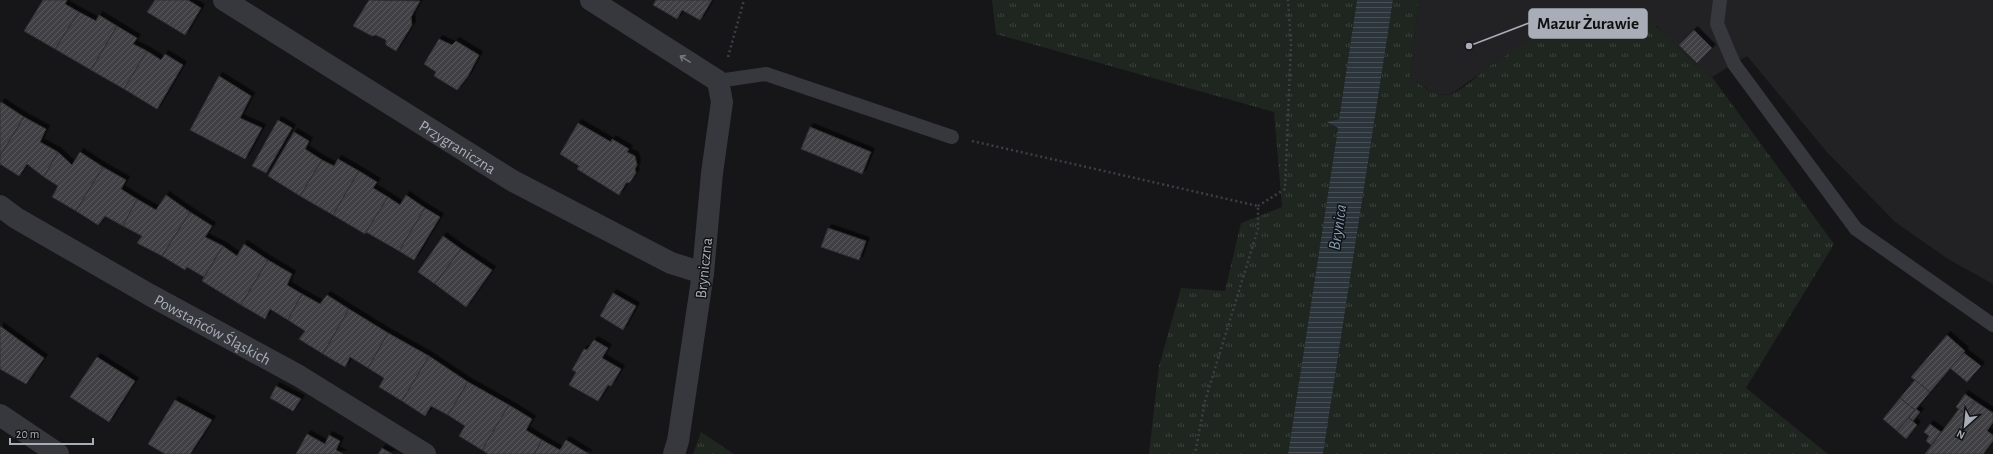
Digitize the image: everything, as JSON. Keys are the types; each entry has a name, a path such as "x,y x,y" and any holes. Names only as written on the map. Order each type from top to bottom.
{"street":[{"name":"Przygraniczna","path":"224,0 513,181 671,263 703,274"},
{"path":"591,0 718,81"},
{"name":"Bryniczna","path":"674,454 678,442 703,274 712,173 722,102 718,81"},
{"name":"Powstańców Śląskich","path":"0,206 16,218 150,295 299,376 425,454"},
{"path":"0,415 58,454"}],"lane":[{"path":"1720,0 1717,24 1734,64 1856,229 1993,325"},
{"path":"718,81 766,74 952,137"}],"path":[{"path":"718,81 728,56 744,0"},
{"path":"952,137 1258,206 1285,189 1291,44 1288,0"},
{"path":"1195,454 1205,401 1258,229 1258,206"}],"shaded area":[{"path":"1419,0 1993,0 1993,284 1948,259 1895,222 1826,151 1747,56 1712,77 1702,71 1657,26 1587,13 1547,32 1496,62 1457,90 1447,95 1435,94 1410,77"}],"green space":[{"path":"992,0 1357,0 1339,119 1333,120 1332,125 1338,128 1288,454 1149,454 1159,366 1181,288 1225,291 1241,223 1282,207 1274,112 996,34"},
{"path":"1393,0 1419,0 1410,77 1437,94 1447,95 1458,91 1487,68 1526,43 1558,26 1587,13 1607,9 1630,13 1643,18 1654,25 1692,61 1712,77 1834,244 1746,388 1828,454 1323,454"},
{"path":"701,432 734,454 693,454"}],"water":[{"name":"Brynica","path":"1357,0 1393,0 1323,454 1288,454 1338,128 1327,122 1339,119"}],"building":[{"path":"43,0 67,0 65,4 79,12 55,49 24,31"},
{"path":"155,0 188,0 201,8 185,35 147,12"},
{"path":"369,0 420,1 411,17 412,25 396,51 386,45 386,40 376,35 372,36 353,26"},
{"path":"656,0 712,0 700,20 682,10 677,19 653,5"},
{"path":"79,12 96,21 99,15 117,26 91,70 55,49"},
{"path":"117,26 137,38 133,44 147,51 124,89 91,70"},
{"path":"1694,30 1712,48 1697,63 1679,45"},
{"path":"439,39 452,45 456,41 479,55 468,76 457,90 434,76 436,72 424,64"},
{"path":"147,51 161,60 165,54 183,65 157,109 124,89"},
{"path":"219,76 251,96 240,118 262,128 245,159 190,130"},
{"path":"1,102 24,117 0,156 0,104"},
{"path":"24,117 46,129 40,142 58,152 44,177 27,164 19,176 0,164 0,156"},
{"path":"278,120 292,128 266,173 252,166"},
{"path":"578,123 611,142 612,139 629,149 627,152 635,156 637,165 635,169 636,173 630,182 626,183 619,195 577,169 579,166 560,154"},
{"path":"810,127 871,152 862,174 801,149"},
{"path":"294,132 309,141 305,149 322,160 300,196 268,176"},
{"path":"58,152 72,165 80,152 103,167 76,211 52,197 58,186 44,177"},
{"path":"338,159 359,171 333,215 300,196 322,160 334,166"},
{"path":"103,167 126,180 121,189 137,199 123,226 105,216 98,225 76,211"},
{"path":"359,171 377,182 373,188 388,197 365,234 333,215"},
{"path":"166,195 190,212 162,256 137,243 142,236 123,226 137,199 156,210"},
{"path":"406,195 425,208 399,251 366,232 388,197 400,205"},
{"path":"425,208 440,217 414,260 399,251"},
{"path":"190,212 212,226 205,237 223,246 204,277 187,267 185,270 162,256"},
{"path":"828,228 866,241 859,260 821,247"},
{"path":"443,236 461,249 435,284 418,272"},
{"path":"244,244 268,260 241,305 202,281 223,246 237,256"},
{"path":"461,249 492,270 466,307 435,284"},
{"path":"268,260 292,274 287,285 302,294 288,320 270,309 265,319 241,305"},
{"path":"613,293 636,306 623,330 600,316"},
{"path":"302,294 320,304 327,295 349,309 323,354 299,339 305,331 288,320"},
{"path":"349,309 388,333 368,368 350,357 345,367 323,354"},
{"path":"0,326 44,358 26,384 0,369"},
{"path":"388,333 429,356 402,401 379,387 384,378 368,368"},
{"path":"1947,335 1965,351 1930,392 1911,377"},
{"path":"594,340 608,348 602,358 621,369 611,386 608,385 598,401 569,385 576,372 572,370 584,349 587,350"},
{"path":"1964,353 1981,366 1967,382 1950,368"},
{"path":"429,356 468,382 448,415 431,406 425,416 402,401"},
{"path":"97,357 135,381 109,422 70,397"},
{"path":"1915,380 1930,392 1915,410 1900,398"},
{"path":"468,382 509,405 482,450 459,436 465,426 448,415"},
{"path":"276,386 301,399 293,411 270,398"},
{"path":"1965,394 1975,401 1965,414 1956,407"},
{"path":"1900,398 1915,410 1897,431 1883,419"},
{"path":"175,400 212,420 190,454 165,454 148,444"},
{"path":"1975,401 1993,413 1993,422 1987,431 1993,435 1993,441 1983,454 1925,454 1959,409 1965,414"},
{"path":"509,405 532,419 526,430 542,440 534,454 488,454 482,450"},
{"path":"1916,409 1920,412 1913,421 1909,418"},
{"path":"1909,418 1917,425 1906,439 1897,431"},
{"path":"1930,424 1941,432 1931,445 1926,441 1929,436 1924,432"},
{"path":"307,434 325,444 329,435 340,441 336,450 343,454 296,454"},
{"path":"542,440 560,450 566,440 589,454 534,454"},
{"path":"382,448 392,454 378,454"}],"place":[{"name":"Mazur Żurawie","path":"1469,46"}]}
